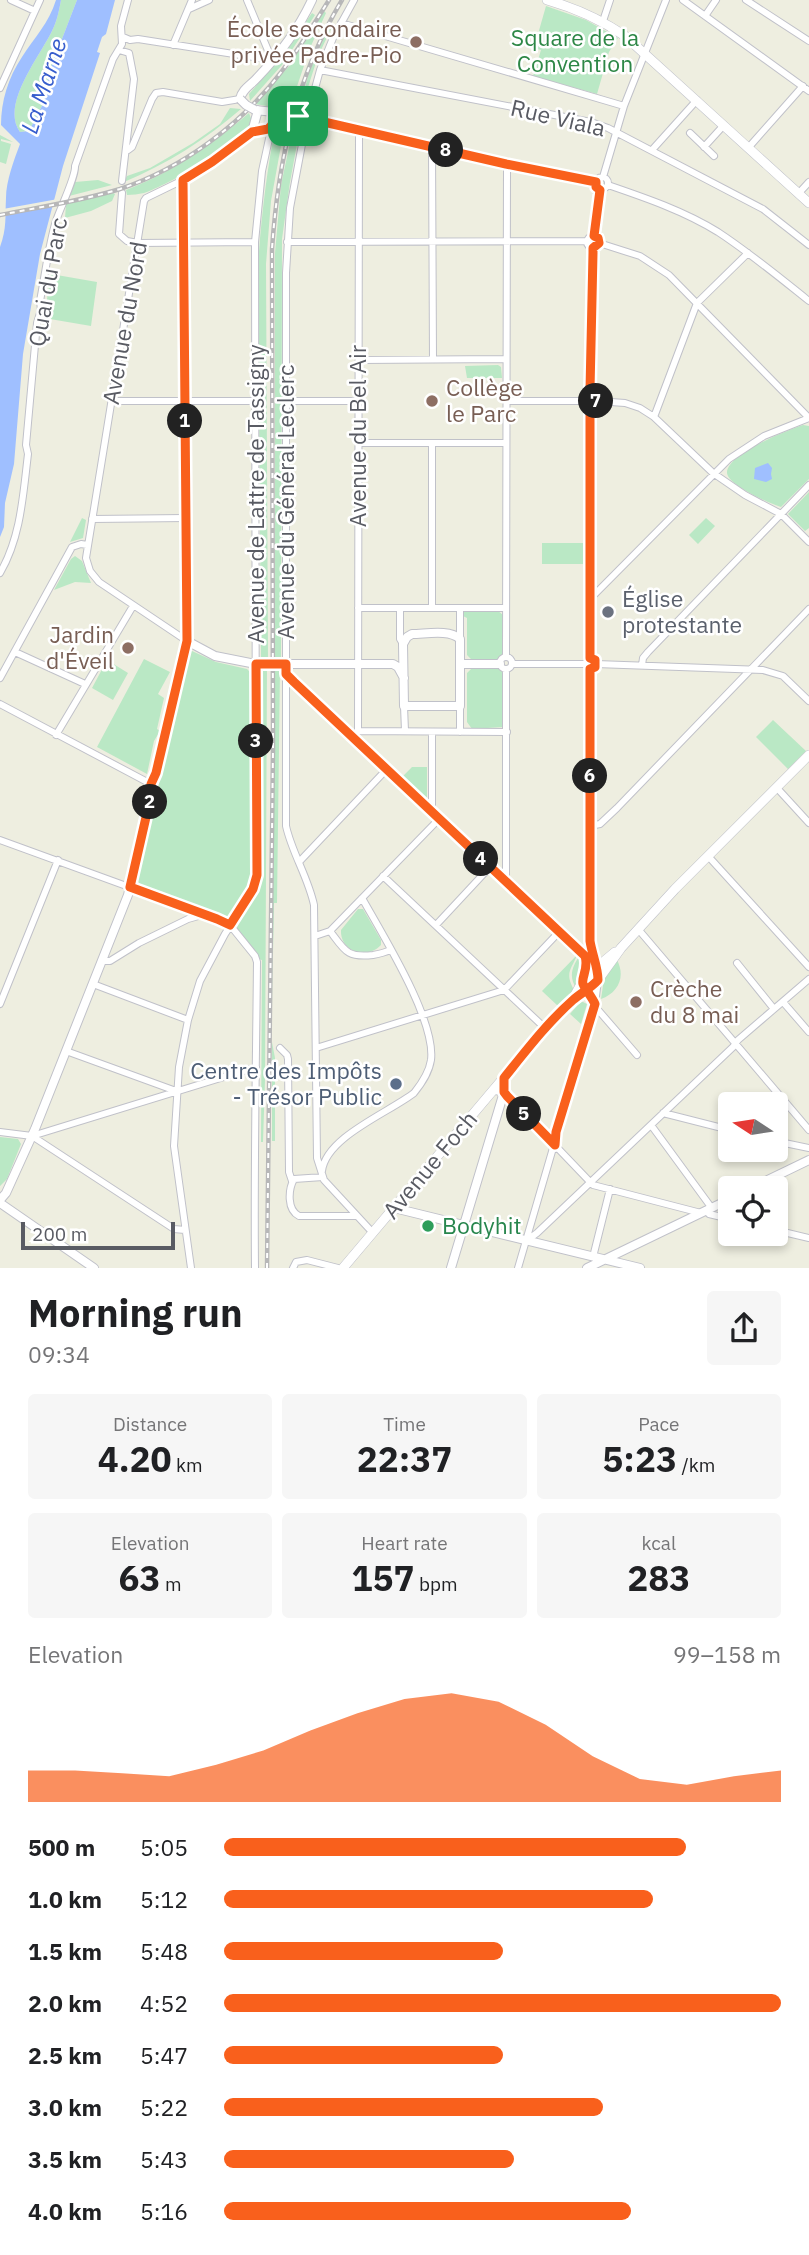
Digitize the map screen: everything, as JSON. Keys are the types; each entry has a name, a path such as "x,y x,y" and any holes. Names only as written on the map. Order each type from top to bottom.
{"main road":[{"path":"547,0 560,2 603,21 645,53 809,203"},
{"name":"Avenue Foch","path":"585,983 598,980 638,929 809,755"},
{"name":"Avenue Foch","path":"341,1268 573,1000 596,968 621,948"}],"street":[{"path":"10,0 35,11"},
{"path":"0,88 40,0"},
{"name":"Quai du Parc","path":"0,573 13,546 19,520 28,454 26,444 37,323 51,239 69,185 75,176 75,166 113,59 119,50 123,37 121,26 128,0"},
{"path":"173,45 192,0"},
{"path":"189,9 209,0"},
{"path":"247,0 272,60"},
{"path":"240,99 243,90 293,33 312,0"},
{"name":"Avenue du Général Leclerc","path":"323,1177 317,1154 313,898 292,850 286,825 287,242 293,186 320,70 354,0"},
{"path":"603,21 610,0"},
{"path":"603,177 624,106 666,0"},
{"path":"683,0 806,88 748,147"},
{"path":"705,16 716,0"},
{"path":"746,0 809,41"},
{"path":"341,23 624,106"},
{"path":"123,37 272,60"},
{"path":"122,181 134,79 129,45 134,40"},
{"path":"119,50 130,53"},
{"name":"Rue Viala","path":"320,70 591,122 616,131 763,209 809,245"},
{"path":"126,148 130,150 132,147 156,93 222,102 240,99"},
{"path":"240,99 256,110 307,118 596,182"},
{"path":"652,150 697,100"},
{"path":"256,110 256,128"},
{"path":"272,125 277,112"},
{"name":"Avenue du Nord","path":"86,554 146,198 212,162 256,128 266,130 272,125"},
{"name":"Avenue de Lattre de Tassigny","path":"191,1268 174,1146 176,1091 188,1020 204,972 253,889 257,875 255,242 262,171 272,125"},
{"path":"704,147 724,125"},
{"name":"Avenue du Bel Air","path":"356,735 359,131"},
{"path":"690,133 714,156"},
{"path":"432,147 433,359"},
{"path":"506,164 506,882"},
{"path":"600,190 596,187 596,182 603,177"},
{"path":"603,177 608,185"},
{"path":"94,1268 0,1202 32,1136 130,887 152,791 151,784 156,773 187,641 183,180"},
{"path":"798,194 809,182"},
{"path":"600,190 608,185"},
{"path":"608,185 681,212 716,231 809,301"},
{"path":"594,236 600,190"},
{"path":"121,193 119,234 127,241 255,242"},
{"path":"587,242 589,237 594,236"},
{"path":"594,236 599,243"},
{"path":"287,242 587,242"},
{"path":"587,242 589,247 593,248"},
{"path":"590,395 593,248 599,243"},
{"path":"590,595 595,594 713,474 745,447 764,436 809,418 656,264 623,249 599,243"},
{"path":"654,417 697,303 748,253"},
{"path":"359,360 506,359"},
{"path":"584,401 586,396 590,395"},
{"path":"590,395 596,401 625,403 640,408 654,417 713,474 781,514 809,541"},
{"path":"111,401 256,401"},
{"path":"286,401 359,401"},
{"path":"506,401 584,401"},
{"path":"584,401 590,408"},
{"path":"590,408 596,401"},
{"path":"517,1268 555,1145 556,1132 594,1006 598,980 590,941 590,408"},
{"path":"358,443 506,443"},
{"path":"432,443 432,608"},
{"path":"642,664 648,652 809,485"},
{"path":"92,519 186,518"},
{"path":"0,678 66,556 72,547 87,545"},
{"path":"66,556 75,552 86,554 89,571 94,578 187,641 215,656 256,664 393,664 404,678"},
{"path":"56,735 133,606"},
{"path":"358,608 506,608"},
{"path":"400,608 405,731"},
{"path":"460,608 460,732"},
{"path":"590,826 600,824 609,816 809,609"},
{"path":"393,664 407,637 412,634 449,634 460,639"},
{"path":"15,652 85,684"},
{"path":"460,664 504,663 511,667 512,664 588,664 595,667 596,664 642,664 752,668 783,676 809,701"},
{"path":"286,674 356,735 386,770 596,968"},
{"path":"0,704 151,784"},
{"path":"404,706 460,706"},
{"path":"356,735 405,731 507,732"},
{"path":"315,936 330,931 435,816 432,732"},
{"path":"299,862 386,770"},
{"path":"777,788 809,823"},
{"path":"0,840 230,925 257,960 255,1268"},
{"path":"708,856 809,967"},
{"path":"0,1004 58,860"},
{"path":"436,925 490,867"},
{"path":"383,876 546,1029"},
{"path":"317,1154 324,1156 340,1141 403,1101 423,1083 428,1072 431,1052 423,1016 362,898"},
{"path":"102,961 110,961 139,943 204,914"},
{"path":"638,929 809,1130"},
{"path":"330,931 346,952 352,955 359,957 390,950"},
{"path":"316,1048 504,990 559,932"},
{"path":"582,954 590,941"},
{"path":"582,954 587,962 585,983 593,996 594,1006 637,1055"},
{"path":"737,963 774,1009"},
{"path":"526,1241 735,1044 809,979"},
{"path":"93,984 188,1020"},
{"path":"783,1002 809,1032"},
{"path":"280,1048 288,1059 289,1172 294,1179 290,1208 297,1215 356,1216"},
{"path":"66,1051 176,1091"},
{"path":"0,1132 32,1136 256,1067"},
{"path":"451,1268 504,1092 504,1078"},
{"path":"163,1087 164,1096"},
{"path":"493,1091 504,1092 593,1185 706,1210"},
{"path":"663,1113 718,1127"},
{"path":"651,1125 706,1210 709,1214 718,1216"},
{"path":"32,1136 174,1229 185,1230"},
{"path":"788,1144 809,1148"},
{"path":"328,1153 323,1177 373,1233"},
{"path":"776,1176 809,1160"},
{"path":"294,1179 323,1177"},
{"path":"593,1257 610,1189"},
{"path":"587,1268 718,1204"},
{"path":"394,1208 640,1268"},
{"path":"788,1233 809,1238"},
{"path":"293,1268 296,1262 307,1260 341,1268"}],"green space":[{"path":"61,0 77,0 50,70 44,102 29,131 20,132 15,121 18,95 54,27"},
{"name":"Square de la Convention","path":"546,6 586,20 618,38 609,52 597,94 533,76 541,50 534,48"},
{"path":"324,11 326,13 310,48 289,110 255,104 289,66"},
{"path":"312,13 315,15 282,65 250,101 249,94 283,55"},
{"path":"330,24 333,25 318,56 303,103 305,108 298,111 310,70"},
{"path":"230,108 241,109 185,150 124,182 127,176 150,168 193,143 220,124"},
{"path":"249,113 252,121 246,130 220,152 155,189 127,195 126,190 191,157"},
{"path":"282,117 286,118 271,201 266,264 268,660 261,660 258,266 270,158 276,122"},
{"path":"295,119 299,121 300,128 282,239 281,659 275,660 275,253 281,185"},
{"path":"0,135 13,142 1,139 11,144 6,164 0,162"},
{"path":"98,180 112,185 69,196 75,182"},
{"path":"115,194 112,201 91,211 65,218 66,204"},
{"path":"51,274 97,282 91,326 44,318"},
{"path":"465,366 501,367 502,378 467,378"},
{"path":"803,425 809,426 809,479 781,507 750,493 729,478 729,466 736,458 772,437"},
{"path":"809,492 809,528 805,531 788,514"},
{"path":"82,518 86,520 83,538 70,542"},
{"path":"706,518 715,526 698,544 689,535"},
{"path":"542,543 585,543 585,564 542,564"},
{"path":"75,556 82,561 91,583 75,582 54,590 71,559"},
{"path":"497,610 503,615 503,655 498,660 472,660 467,655 467,618 463,616 463,612"},
{"path":"192,651 216,662 247,669 252,674 253,875 247,892 228,918 141,886 137,880 188,653"},
{"path":"144,659 170,672 158,694 164,698 157,729 160,731 154,741 147,774 97,747"},
{"path":"107,660 128,673 113,700 92,688"},
{"path":"497,666 504,674 503,727 472,729 467,722 467,673 473,667"},
{"path":"267,667 265,1080 261,1142 262,960 258,959 235,925 258,884 262,883 260,669"},
{"path":"275,668 280,669 277,903 274,903 272,1006"},
{"path":"773,720 806,751 788,769 756,737"},
{"path":"412,767 427,767 425,801 401,778"},
{"path":"358,909 363,909 381,940 381,945 369,952 355,951 345,944 342,938 341,930"},
{"path":"577,955 569,975 574,990 559,1007 542,991"},
{"path":"580,955 584,967 577,989 572,972"},
{"path":"617,960 621,972 619,984 612,993 601,999 604,979"},
{"path":"581,1001 587,1004 581,1024 570,1014"},
{"path":"272,1042 275,1058 275,1141 272,1141"},
{"path":"0,1137 18,1139 21,1144 7,1179 0,1186"}],"water":[{"name":"La Marne","path":"56,0 61,0 54,27 18,95 15,121 20,132 29,131 44,102 50,70 77,0 115,0 63,166 40,254 23,354 14,464 0,537 0,247 5,228 7,185 20,144 1,125 1,116 6,90 13,73 45,23"},
{"path":"768,463 772,468 772,479 766,482 754,479 755,468"}],"pier":[{"path":"58,199 56,205 3,216 3,209"}],"railway":[{"path":"0,215 120,189 166,169 210,142 249,109 282,71 329,0"},
{"path":"267,1268 273,748 272,249 279,184 292,120 312,59 342,0"}],"place":[{"name":"École secondaire privée Padre-Pio","path":"416,42"},
{"name":"Collège le Parc","path":"432,401"},
{"name":"Église protestante","path":"608,612"},
{"name":"Jardin d'Éveil","path":"128,648"},
{"name":"Crèche du 8 mai","path":"636,1002"},
{"name":"Centre des Impôts - Trésor Public","path":"396,1084"},
{"name":"Bodyhit","path":"428,1226"}],"route":[{"path":"298,116 274,112 272,125 268,129 252,132 183,180 187,641 156,773 151,784 152,791 130,887 230,925 253,889 257,875 256,664 286,664 286,674 294,682 585,956 587,962 582,983 584,987 585,988 587,990 593,996 595,1004 556,1132 555,1145 507,1096 504,1092 504,1078 573,1000 587,990 593,986 598,980 590,941 590,669 596,664 595,660 590,658 590,408 596,402 590,395 590,390 593,248 599,243 594,236 600,190 596,187 596,182 298,116"}]}
